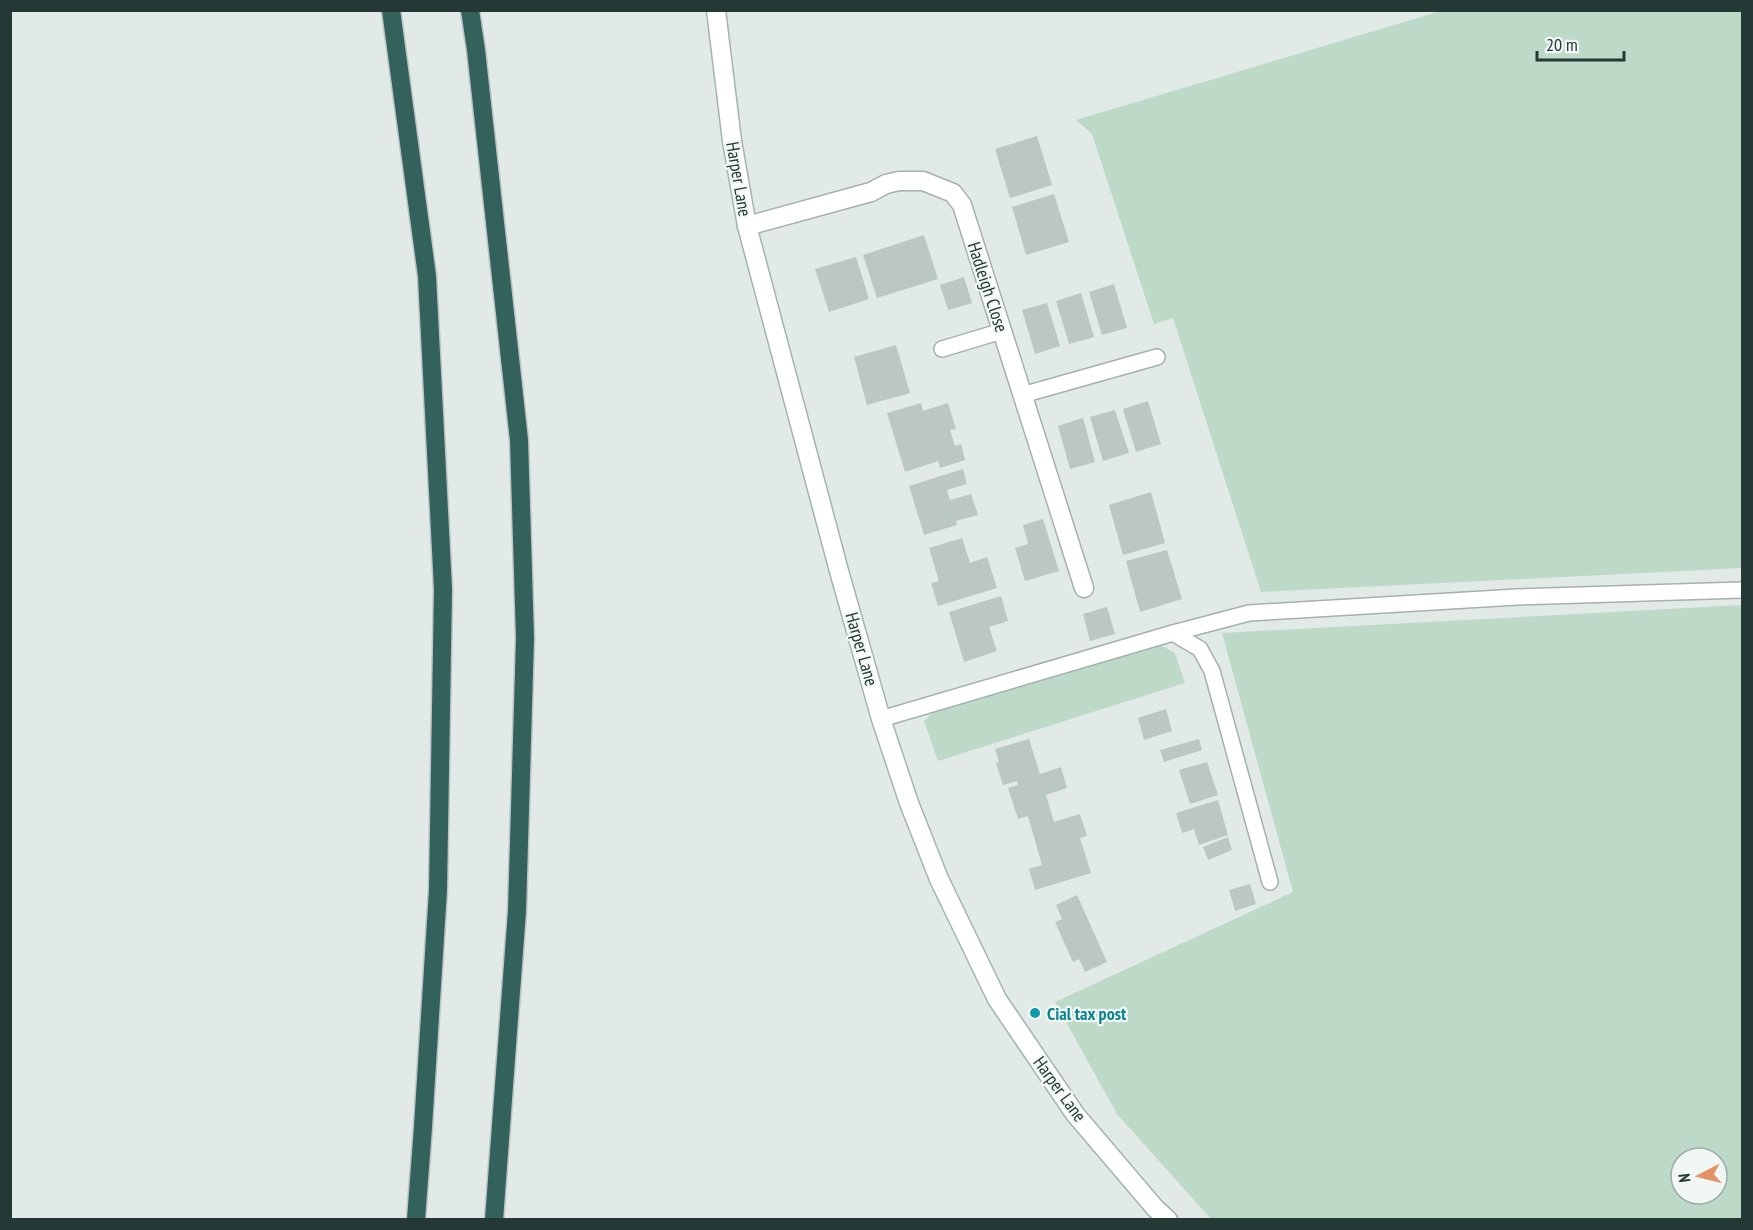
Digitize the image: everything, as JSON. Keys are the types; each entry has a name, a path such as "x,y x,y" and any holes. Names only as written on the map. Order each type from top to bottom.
{"highway":[{"path":"391,10 427,276 443,589 438,890 416,1220"},
{"path":"470,10 478,61 519,440 525,638 517,911 494,1220"}],"main road":[{"name":"Harper Lane","path":"716,10 730,130 747,225 836,559 881,719 909,802 939,879 997,999 1075,1114 1155,1208 1168,1220"},
{"name":"Hadleigh Close","path":"747,225 871,192 886,184 899,181 923,181 952,193 962,205 1084,588"}],"lane":[{"path":"942,349 1002,331"},
{"path":"1022,395 1157,357"},
{"path":"881,719 1173,633 1249,613 1518,597 1743,590"},
{"path":"1173,633 1200,649 1212,671 1270,882"}],"green space":[{"path":"1441,11 1742,11 1742,568 1261,592 1173,318 1154,324 1092,134 1076,120"},
{"path":"1742,605 1742,1219 1211,1219 1117,1114 1055,1002 1293,892 1222,633"},
{"path":"1162,646 1175,653 1185,683 938,761 924,721 937,708 1145,648"}],"building":[{"path":"1037,136 1052,185 1010,198 995,149"},
{"path":"1054,194 1069,242 1026,255 1012,207"},
{"path":"924,235 938,279 877,298 863,255"},
{"path":"856,257 869,299 829,312 815,269"},
{"path":"964,277 972,303 948,310 940,285"},
{"path":"1114,284 1127,328 1102,335 1089,292"},
{"path":"1081,293 1094,337 1069,344 1056,301"},
{"path":"1047,303 1060,346 1035,354 1022,310"},
{"path":"896,345 910,393 867,405 854,357"},
{"path":"1148,401 1161,444 1136,452 1123,409"},
{"path":"921,403 923,411 948,403 956,429 950,430 955,446 961,444 965,460 940,468 938,461 905,472 887,413"},
{"path":"1115,410 1129,453 1103,461 1090,417"},
{"path":"1083,418 1095,462 1070,469 1058,426"},
{"path":"963,469 967,484 947,490 950,500 971,494 978,515 956,521 957,525 924,535 909,486"},
{"path":"1151,492 1165,543 1123,555 1109,505"},
{"path":"1043,519 1059,571 1025,581 1015,548 1028,544 1023,525"},
{"path":"962,538 970,563 987,557 997,588 938,606 931,583 939,581 929,548"},
{"path":"1167,550 1182,599 1140,612 1126,561"},
{"path":"1001,596 1008,621 989,627 997,651 964,662 949,612"},
{"path":"1107,607 1115,634 1090,641 1083,614"},
{"path":"1166,709 1172,731 1144,740 1138,718"},
{"path":"1029,739 1040,774 1061,767 1067,788 1046,795 1054,822 1080,814 1087,836 1080,838 1091,873 1035,890 1029,869 1042,865 1028,816 1018,819 1008,788 1018,785 1017,781 1003,785 996,763 999,762 995,749"},
{"path":"1199,739 1202,750 1164,762 1160,750"},
{"path":"1207,762 1218,795 1190,804 1179,770"},
{"path":"1218,800 1228,835 1199,845 1194,829 1182,833 1176,813"},
{"path":"1228,837 1232,850 1208,860 1203,847"},
{"path":"1250,884 1256,904 1235,911 1229,890"},
{"path":"1077,895 1107,962 1085,972 1079,959 1073,962 1055,922 1062,919 1056,905"}],"place":[{"name":"Cial tax post","path":"1035,1013"}]}
